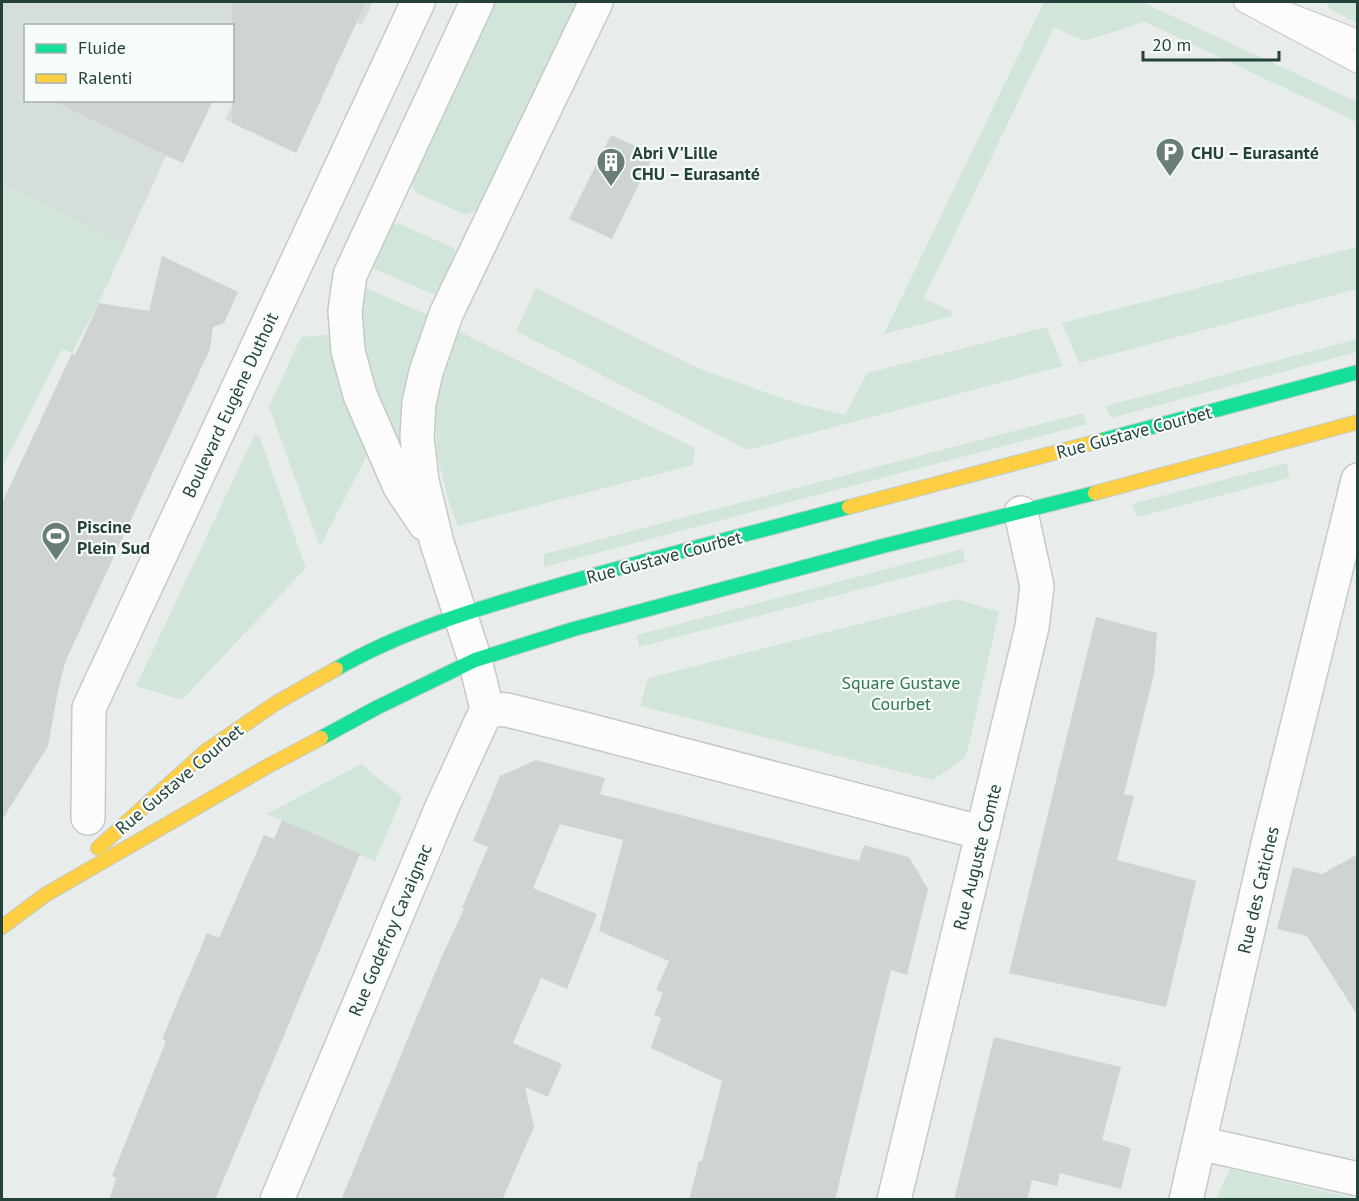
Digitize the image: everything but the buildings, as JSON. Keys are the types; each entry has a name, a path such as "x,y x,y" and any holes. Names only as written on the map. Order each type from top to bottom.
{"main road":[{"name":"Rue Gustave Courbet","path":"2,927 45,895 206,751 276,703 361,654 460,614 584,578 1358,372"},
{"name":"Rue Gustave Courbet","path":"45,895 268,766 382,705 476,660 566,632 824,561 1021,513 1358,422"}],"street":[{"name":"Boulevard Eugène Duthoit","path":"88,818 89,708 418,2"},
{"path":"437,543 400,487 360,395 348,351 345,311 350,275 477,2"},
{"path":"596,2 446,314 426,372 419,403 417,438 422,481 437,543 476,660 487,709 507,710 536,717 983,833"},
{"name":"Rue des Catiches","path":"1186,1200 1268,844 1358,480"},
{"name":"Rue Auguste Comte","path":"894,1200 1032,627 1037,586 1021,513"},
{"name":"Rue Godefroy Cavaignac","path":"277,1200 442,807 487,709"},
{"path":"1199,1143 1358,1179"}],"lane":[{"path":"1244,2 1358,63"},
{"path":"1259,2 1358,40"}],"shaded area":[{"path":"2,2 373,2 362,25 349,19 329,82 296,153 225,119 233,103 230,102 234,102 234,24 24,24 24,102 213,102 183,163 166,156 98,304 2,261"}],"green space":[{"path":"494,2 583,2 485,206 466,215 415,192 410,178"},
{"path":"1044,2 1142,2 1357,102 1357,122 1145,22 1084,41 1054,27 924,298 951,311 953,316 884,334"},
{"path":"1325,2 1357,2 1357,23 1331,10"},
{"path":"2,184 126,243 72,353 62,349 2,467"},
{"path":"397,223 454,248 459,259 440,297 370,267 388,226"},
{"path":"1357,247 1357,289 1079,363 1062,323"},
{"path":"364,287 432,317 404,436 400,440 395,439 376,397 368,371 363,335"},
{"path":"536,288 700,369 796,403 845,415 867,373 1046,327 1063,366 748,450 516,331"},
{"path":"452,328 695,448 693,465 458,526 449,502 437,455 435,408"},
{"path":"328,335 371,447 320,547 269,407 301,337"},
{"path":"1357,339 1357,352 1111,418 1106,406"},
{"path":"1083,413 1087,424 544,567 544,554"},
{"path":"259,435 306,568 182,700 136,686 254,436"},
{"path":"1287,463 1289,478 1137,517 1132,504"},
{"path":"962,549 965,562 639,647 637,635"},
{"name":"Square Gustave Courbet","path":"957,599 999,612 966,757 933,780 640,706 648,678"},
{"path":"361,764 402,797 375,861 267,814"},
{"path":"1230,1169 1357,1199 1216,1199"}],"traffic: fast":[{"path":"1099,441 1358,372"},
{"path":"321,738 376,708 475,660 574,629 879,547 1095,493"},
{"path":"336,669 413,632 494,604 849,507"}],"traffic: slow":[{"path":"1095,493 1358,422"},
{"path":"849,507 1099,441"},
{"path":"98,848 206,751 276,703 336,669"},
{"path":"2,927 45,895 268,766 321,738"}],"place":[{"name":"CHU – Eurasanté","path":"1170,178"},
{"name":"Abri V'Lille CHU – Eurasanté","path":"611,188"},
{"name":"Piscine Plein Sud","path":"56,562"}]}
